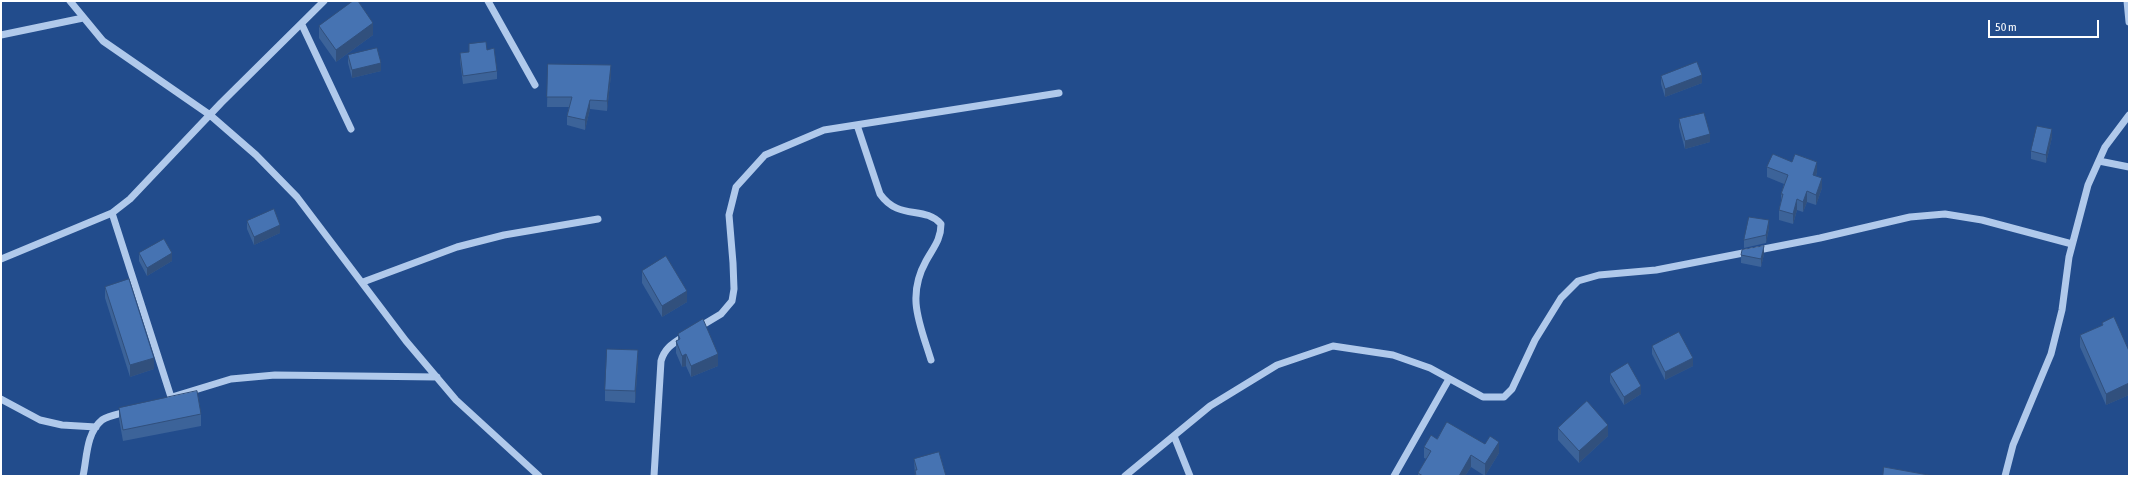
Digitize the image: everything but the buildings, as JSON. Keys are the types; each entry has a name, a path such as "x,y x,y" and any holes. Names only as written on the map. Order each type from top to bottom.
{"street":[{"path":"70,1 103,41 210,115 256,154 297,197 406,341 461,405 539,476"},
{"path":"1,259 112,213 130,199 210,115 302,25 324,1"},
{"path":"488,1 535,85"},
{"path":"2127,1 2129,22"},
{"path":"1,35 83,18"},
{"path":"302,25 351,129"},
{"path":"654,476 659,382 661,361 664,352 670,345 721,314 732,301 734,288 729,215 736,187 765,155 824,130 1058,93"},
{"path":"2005,476 2013,444 2051,354 2062,310 2072,244 2088,185 2105,147 2129,115"},
{"path":"857,125 880,194 887,204 899,211 936,218 941,224 938,243 926,261 916,283 914,304 931,360"},
{"path":"2099,161 2129,167"},
{"path":"112,213 171,397"},
{"path":"1125,476 1210,406 1277,365 1333,346 1393,355 1430,368 1483,397 1504,397 1512,389 1535,340 1561,298 1578,281 1599,275 1656,270 1820,238 1910,217 1945,214 1982,220 2072,244"},
{"path":"362,282 457,247 504,235 598,219"},
{"path":"163,400 231,379 275,375 437,377"},
{"path":"1394,476 1449,379"},
{"path":"1,399 40,420 62,425 96,427"},
{"path":"83,476 89,443 96,427 103,420 133,410"},
{"path":"1174,436 1190,476"}]}
